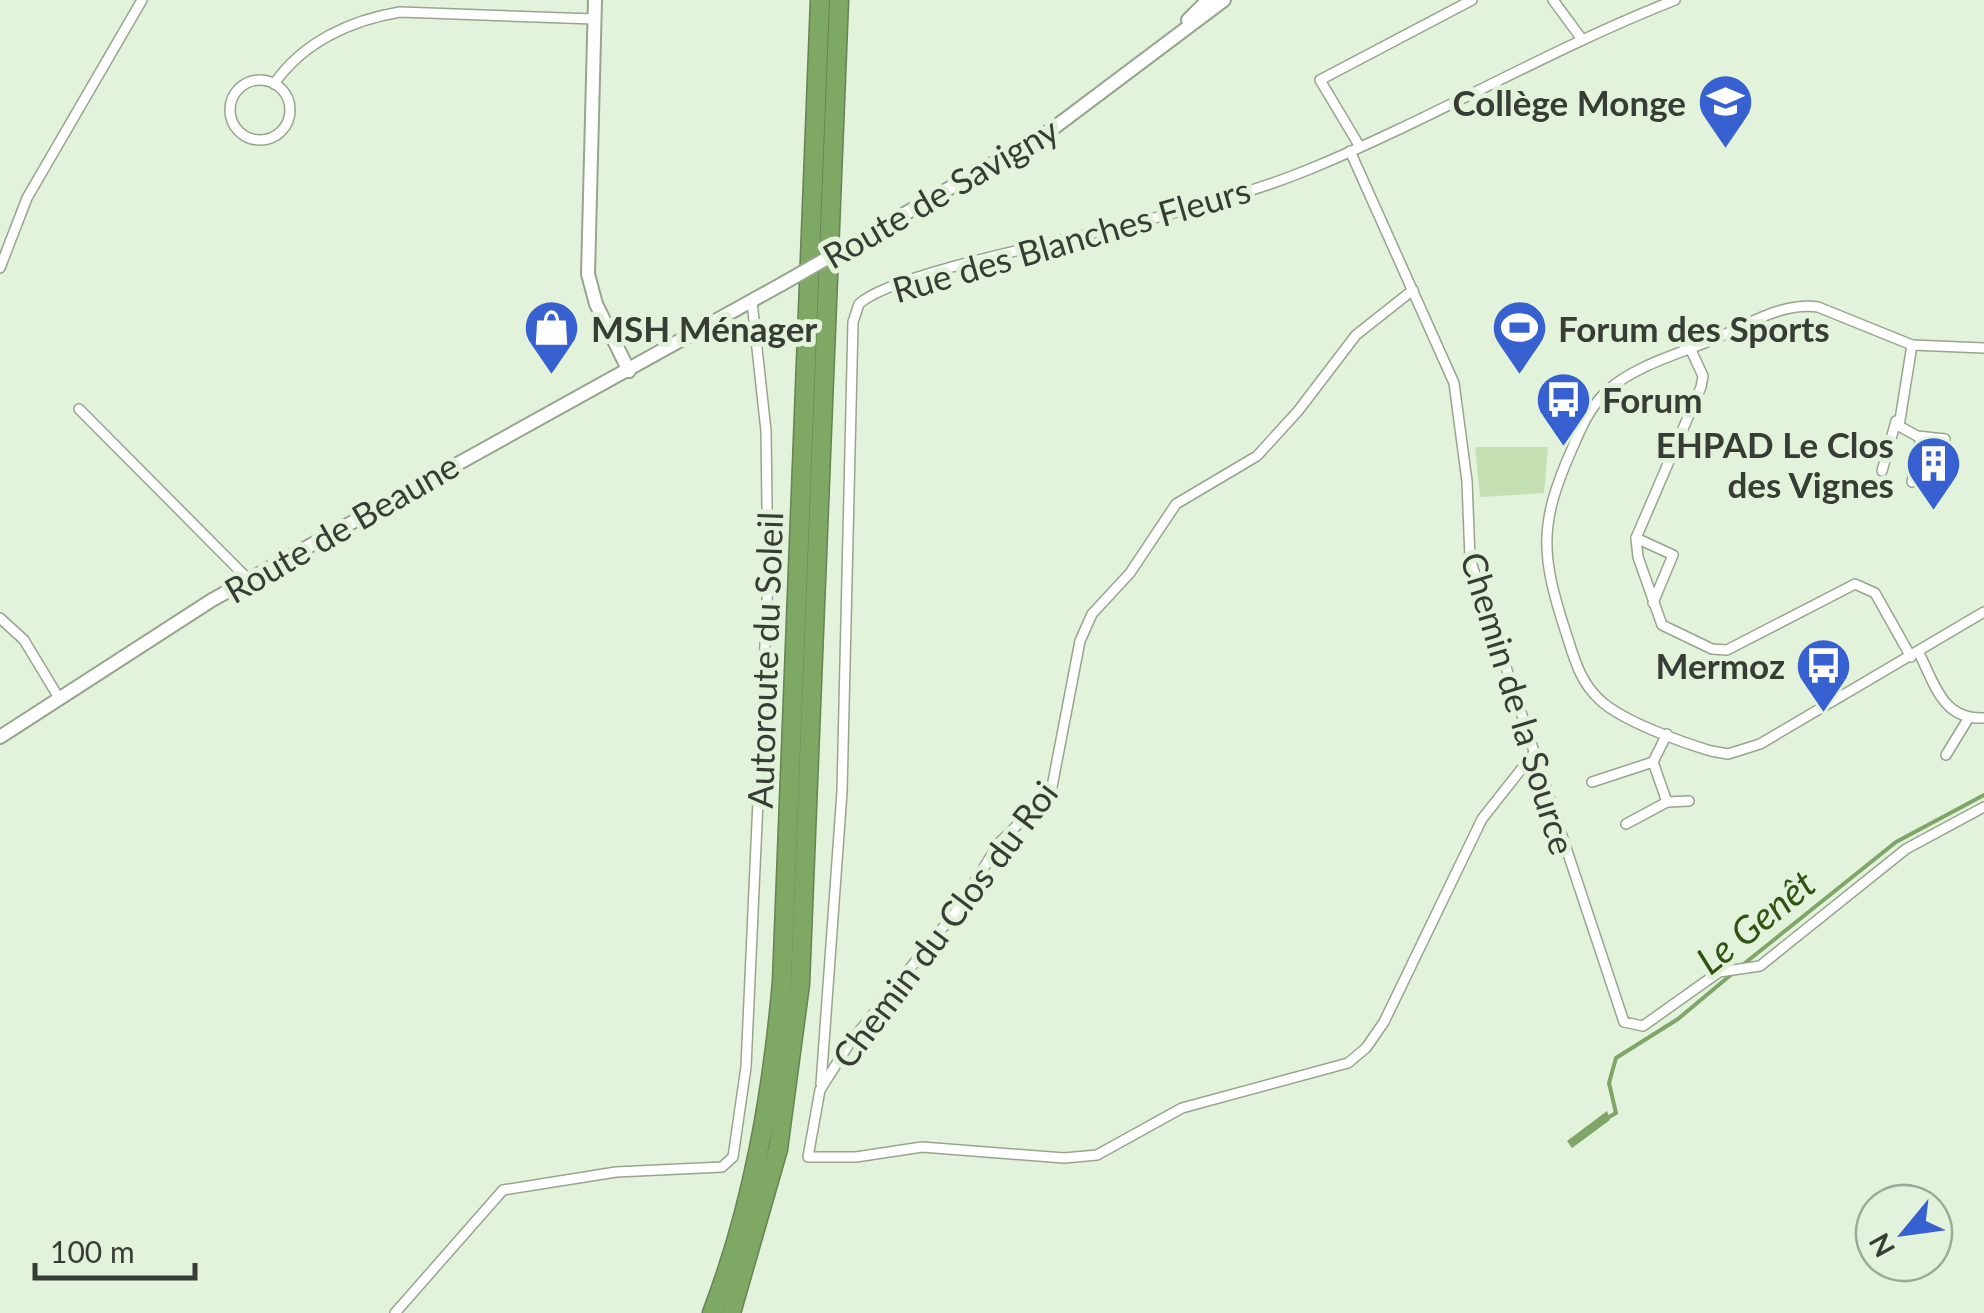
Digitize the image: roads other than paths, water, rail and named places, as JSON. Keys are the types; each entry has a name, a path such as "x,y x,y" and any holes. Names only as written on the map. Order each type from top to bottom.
{"highway":[{"name":"Autoroute du Soleil","path":"712,1313 757,1162 782,982 820,0"},
{"name":"Autoroute du Soleil","path":"732,1313 778,1148 800,984 839,0"}],"main road":[{"path":"595,0 588,274 596,304 629,371"},
{"name":"Route de Savigny","path":"1177,34 1208,0"},
{"name":"Route de Savigny","path":"692,336 1028,145 1224,0"},
{"name":"Route de Beaune","path":"0,736 248,580 460,460 692,336"}],"street":[{"path":"0,268 26,198 142,0"},
{"name":"Chemin de la Source","path":"1472,0 1320,80 1355,149 1454,382 1472,516 1470,559 1614,1002 1629,1026 1651,1022 1720,972 1760,966 1906,849 1984,807"},
{"path":"1554,0 1581,38"},
{"name":"Rue des Blanches Fleurs","path":"820,1090 841,808 856,308 882,291 1288,178 1581,38 1675,0"},
{"path":"274,84 307,49 374,16 400,12 594,19"},
{"path":"254,81 274,84 288,100 288,121 267,139 246,136 235,126 230,113 236,92 254,81"},
{"name":"Chemin du Clos du Roi","path":"1413,290 1356,336 1256,456 1176,504 1130,574 1092,614 1080,641 1050,792 1000,842 957,910 875,1008 820,1090 808,1157 856,1157 922,1147 1064,1158 1097,1155 1182,1108 1348,1063 1366,1048 1384,1022 1482,820 1534,753"},
{"path":"395,1313 502,1190 616,1172 718,1168 733,1157 746,1067 768,580 761,364 752,302"},
{"path":"1984,348 1912,345 1803,305 1692,350 1618,382 1599,400 1583,424 1547,512 1544,536 1547,574 1584,681 1607,706 1711,752 1744,751 1984,612"},
{"path":"1882,471 1912,345"},
{"path":"1692,350 1703,376 1701,387 1636,538 1652,603 1669,630 1712,650 1727,650 1844,586 1864,586 1875,592 1950,711 1968,719 1984,718"},
{"path":"79,410 248,580"},
{"path":"1897,418 1900,426 1922,437 1944,439"},
{"path":"1912,482 1922,437"},
{"path":"1535,513 1547,512"},
{"path":"1636,538 1673,555 1652,603"},
{"path":"0,618 24,640 59,698"},
{"path":"1946,755 1968,719"},
{"path":"1592,782 1653,762 1667,734"},
{"path":"1653,762 1667,802"},
{"path":"1626,824 1667,802 1689,801"}],"waterway":[{"name":"Le Genêt","path":"1740,967 1896,842 1984,795"},
{"name":"Le Genêt","path":"1609,1117 1616,1113 1609,1083 1616,1058 1678,1019 1733,973"}],"place":[{"name":"Collège Monge","path":"1725,151"},
{"name":"MSH Ménager","path":"552,377"},
{"name":"Forum des Sports","path":"1519,377"},
{"name":"Forum","path":"1563,448"},
{"name":"EHPAD Le Clos des Vignes","path":"1933,513"},
{"name":"Mermoz","path":"1824,714"}]}
